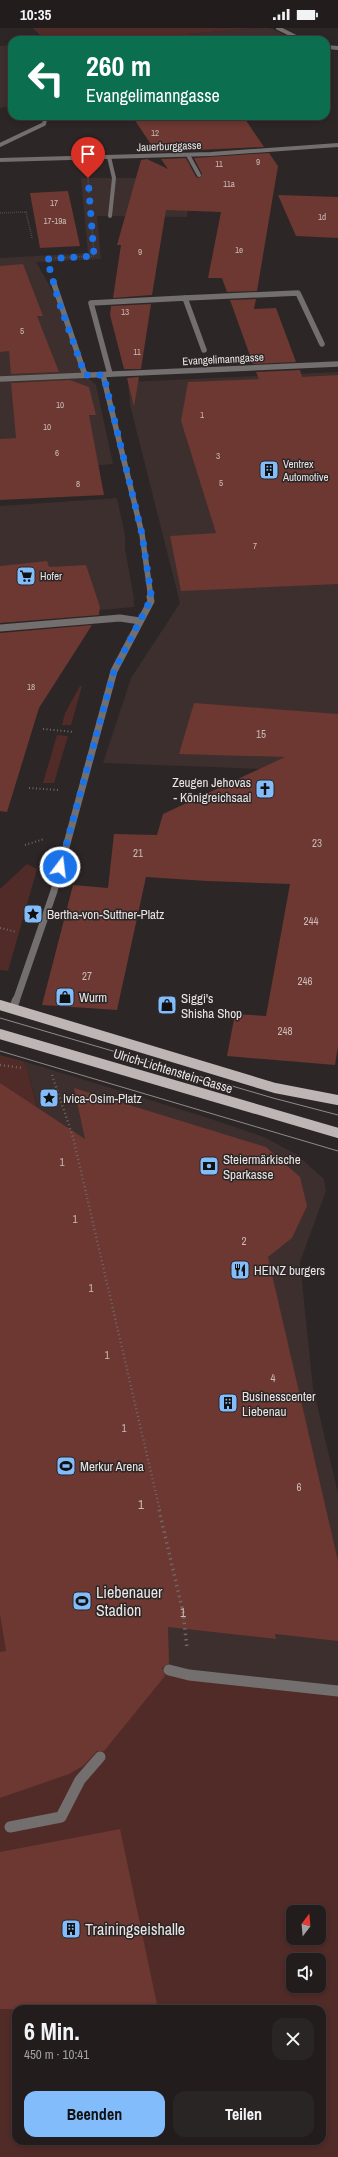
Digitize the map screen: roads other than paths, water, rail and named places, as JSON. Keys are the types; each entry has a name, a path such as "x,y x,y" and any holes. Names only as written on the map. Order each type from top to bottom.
{"main road":[{"name":"Ulrich-Lichtenstein-Gasse","path":"0,1005 275,1088 338,1100"},
{"name":"Ulrich-Lichtenstein-Gasse","path":"0,1034 338,1133"}],"street":[{"path":"278,28 294,36"},
{"path":"0,146 44,124 45,120"},
{"name":"Jauerburggasse","path":"0,160 188,155 338,145"},
{"path":"188,155 199,175"},
{"path":"108,157 114,178 110,216"},
{"path":"54,281 85,375"},
{"path":"110,374 89,304 298,293 322,344"},
{"name":"Evangelimanngasse","path":"185,298 204,350"},
{"name":"Evangelimanngasse","path":"0,379 338,364"},
{"path":"13,1008 54,891 114,671 150,601 151,594 142,534 103,375"},
{"path":"0,628 120,618 140,621"},
{"path":"170,1670 189,1675 338,1691"},
{"path":"10,1827 61,1817 80,1780 100,1757"}],"tram line":[{"path":"0,1018 273,1098 338,1115"},
{"path":"0,1051 338,1151"}],"place":[{"name":"Ventrex Automotive","path":"269,470"},
{"name":"Hofer","path":"26,576"},
{"name":"Zeugen Jehovas - Königreichsaal","path":"265,789"},
{"name":"Bertha-von-Suttner-Platz","path":"33,914"},
{"name":"Wurm","path":"65,997"},
{"name":"Siggi's Shisha Shop","path":"167,1005"},
{"name":"Ivica-Osim-Platz","path":"49,1098"},
{"name":"Steiermärkische Sparkasse","path":"209,1166"},
{"name":"HEINZ burgers","path":"240,1270"},
{"name":"Businesscenter Liebenau","path":"228,1403"},
{"name":"Merkur Arena","path":"66,1466"},
{"name":"Liebenauer Stadion","path":"82,1601"},
{"name":"Trainingseishalle","path":"71,1929"}]}
